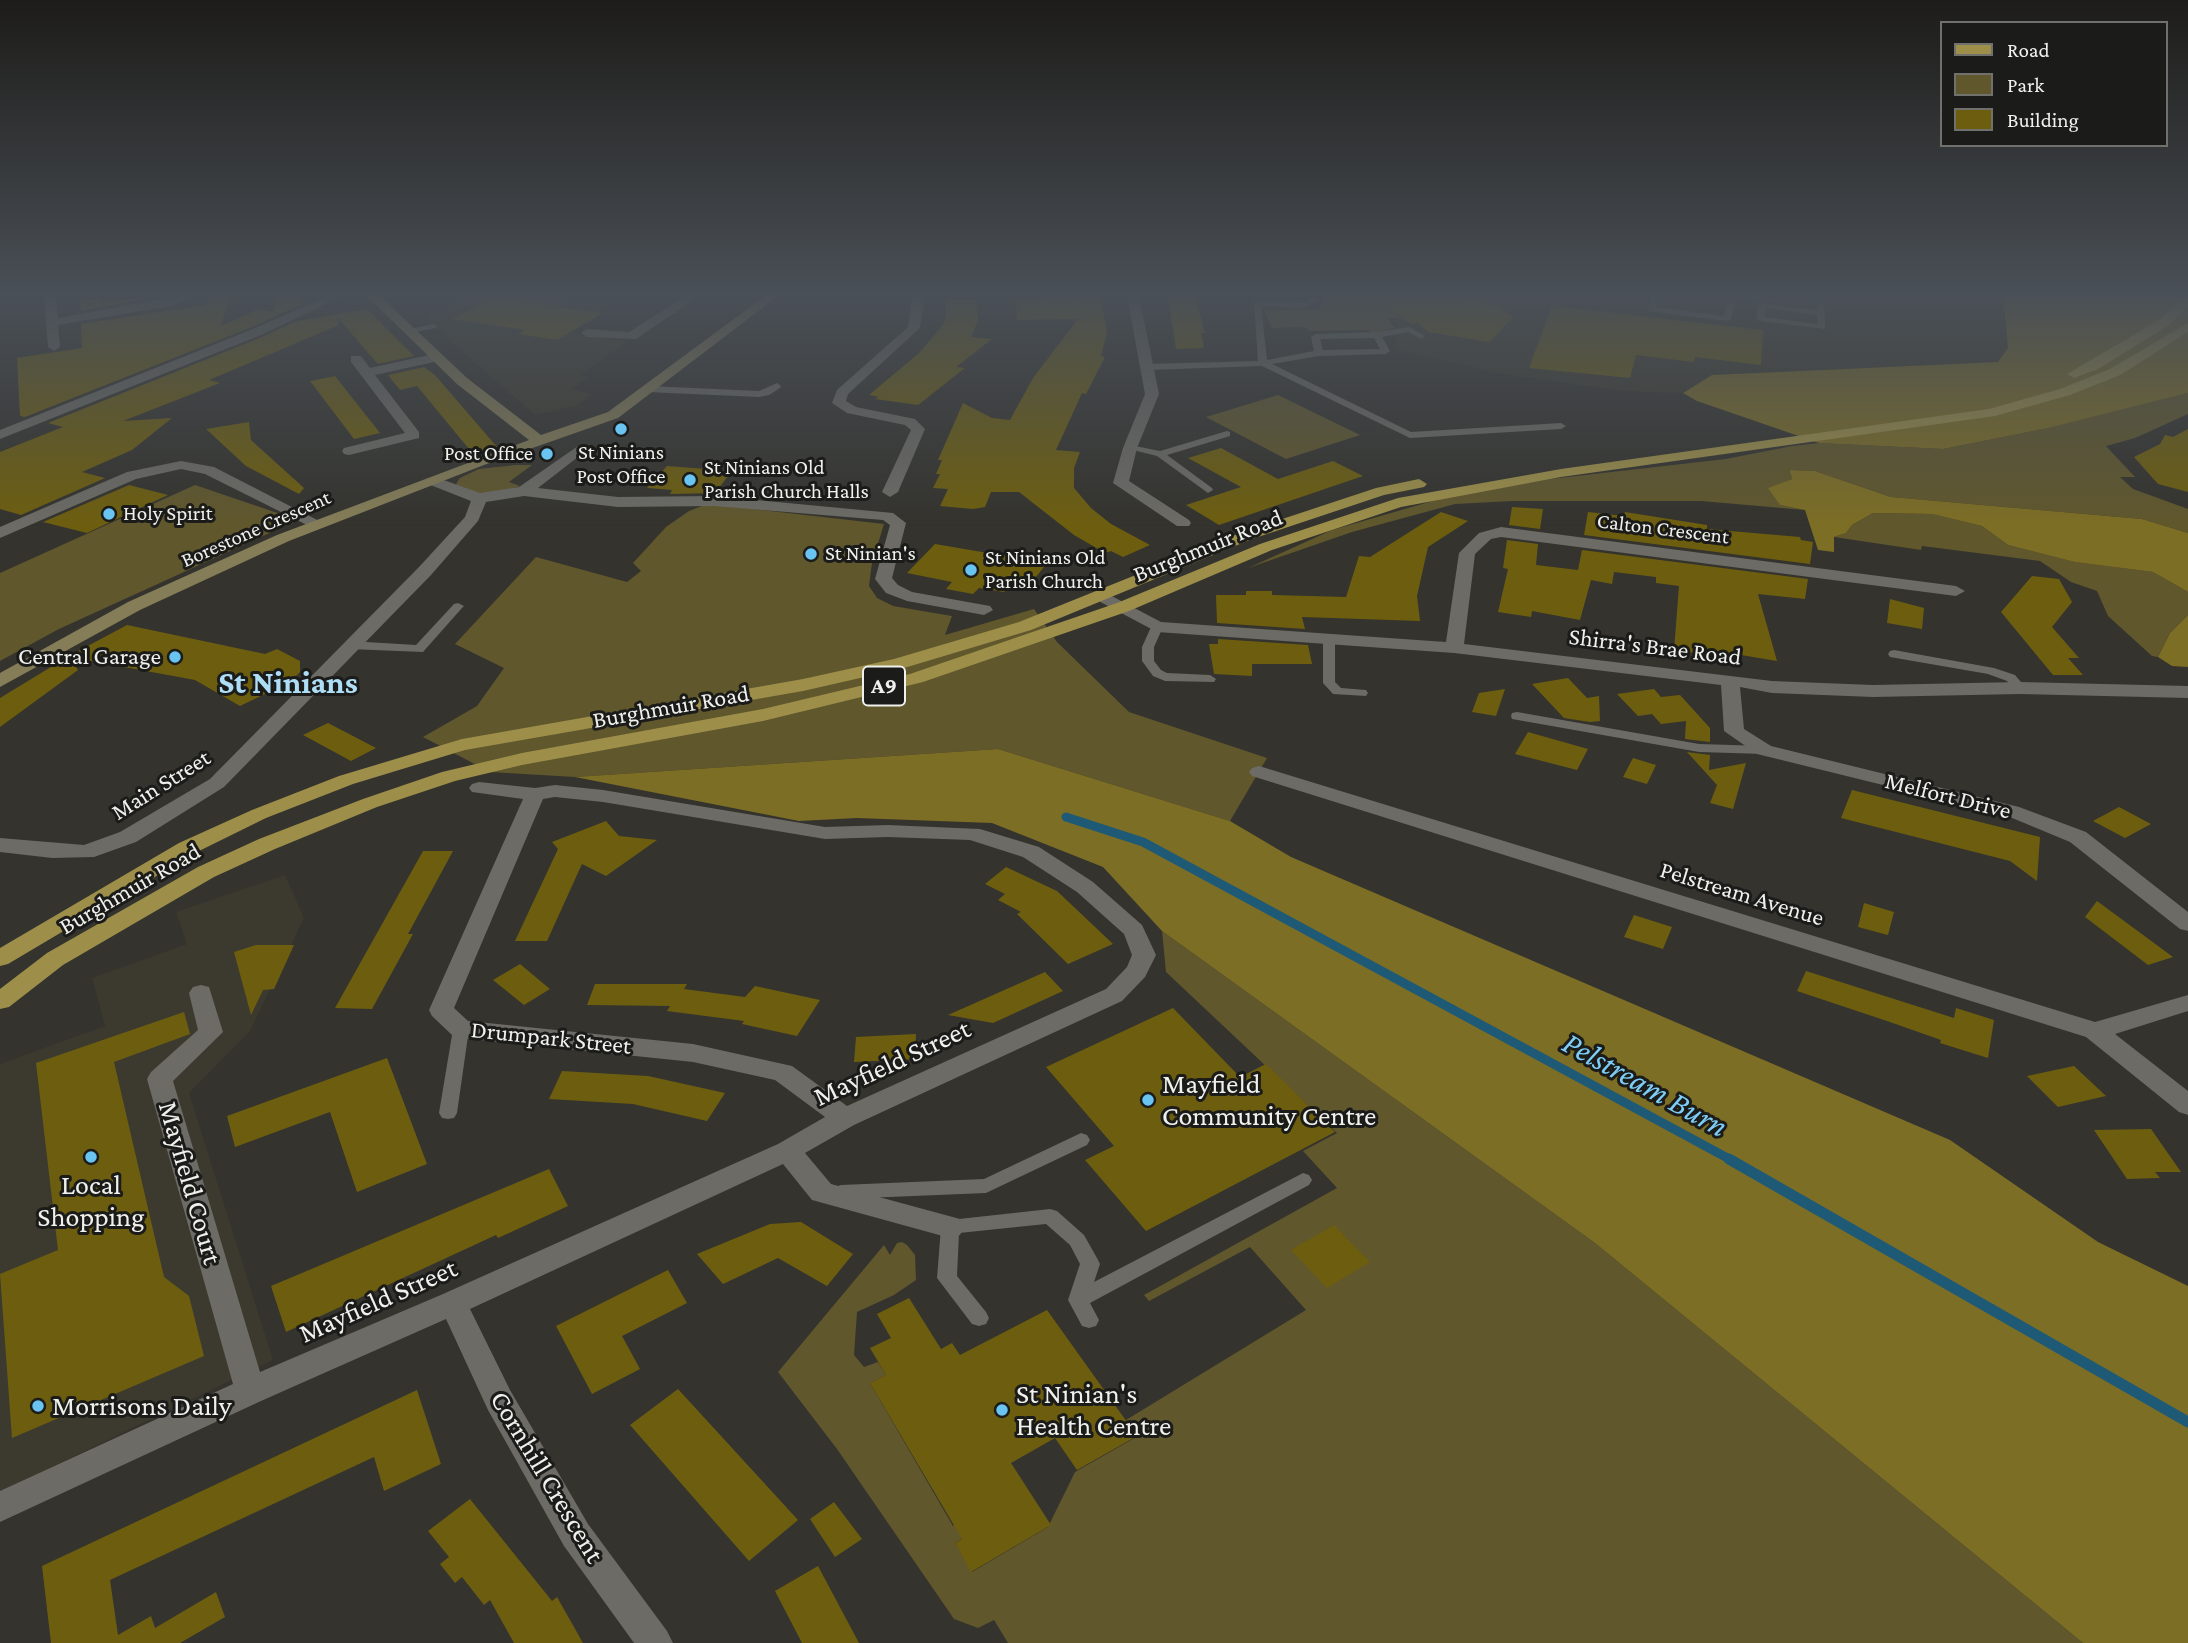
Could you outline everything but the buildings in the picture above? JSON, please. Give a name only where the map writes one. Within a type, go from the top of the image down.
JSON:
[{"type":"main road","points":[[454,373],[479,396],[541,442],[613,415],[670,373]]},
{"type":"main road","name":"Burghmuir Road","points":[[0,958],[187,848],[259,814],[346,780],[462,746],[803,685],[898,664],[1025,626],[1246,536],[1381,492],[1565,459],[1976,404],[2044,386],[2077,373]]},
{"type":"main road","name":"Burghmuir Road","points":[[0,1001],[55,959],[206,872],[370,803],[449,776],[522,759],[762,715],[916,678],[1123,607],[1266,547],[1398,503],[1561,472],[1990,413],[2065,392],[2113,373]]},
{"type":"main road","name":"Borestone Crescent","points":[[0,681],[134,606],[317,524],[479,462],[541,442]]},
{"type":"street","points":[[0,435],[156,373]]},
{"type":"street","points":[[349,451],[414,435],[368,373]]},
{"type":"street","points":[[865,373],[842,393],[839,403],[852,410],[910,422],[918,429],[890,492]]},
{"type":"street","points":[[1148,373],[1152,394],[1130,448],[1121,483],[1183,523]]},
{"type":"street","points":[[524,491],[578,450]]},
{"type":"street","points":[[0,533],[132,475],[181,465],[209,470],[317,524]]},
{"type":"street","points":[[433,481],[464,495],[480,498],[524,491],[618,502],[714,501],[887,516],[898,523],[883,579],[892,589],[908,596],[984,610]]},
{"type":"street","name":"Main Street","points":[[0,845],[86,852],[128,837],[217,783],[349,645],[425,571],[472,518],[480,498]]},
{"type":"street","name":"Calton Crescent","points":[[1454,649],[1467,553],[1485,536],[1500,533],[1956,591]]},
{"type":"street","name":"Shirra's Brae Road","points":[[1101,597],[1157,627],[1454,649],[1772,687],[1873,691],[2020,688],[2188,692]]},
{"type":"street","name":"Melfort Drive","points":[[1730,680],[1734,732],[1764,750],[2011,811],[2078,837],[2188,924]]},
{"type":"street","name":"Pelstream Avenue","points":[[1259,772],[2095,1031],[2188,1105]]},
{"type":"street","name":"Mayfield Street","points":[[0,1507],[250,1391],[453,1303],[787,1151],[845,1118],[1114,995],[1137,971],[1144,955],[1134,930],[1086,887],[1031,852],[972,834],[888,831],[825,833],[603,796],[555,791],[535,794],[479,788]]},
{"type":"street","name":"Drumpark Street","points":[[535,794],[441,1010],[461,1029],[693,1053],[783,1073],[845,1118]]},
{"type":"street","name":"Mayfield Court","points":[[201,993],[211,1032],[160,1079],[250,1391]]},
{"type":"street","points":[[2095,1031],[2188,1003]]},
{"type":"street","points":[[787,1151],[822,1192],[950,1227]]},
{"type":"street","name":"Cornhill Crescent","points":[[453,1303],[499,1399],[576,1535],[654,1643]]},
{"type":"lane","points":[[1283,373],[1410,435],[1561,426]]},
{"type":"lane","points":[[648,389],[766,394],[777,386]]},
{"type":"lane","points":[[1160,454],[1227,434]]},
{"type":"lane","points":[[1130,448],[1160,454],[1208,490]]},
{"type":"lane","points":[[349,645],[419,649],[458,606]]},
{"type":"lane","points":[[1157,627],[1148,647],[1148,661],[1157,673],[1165,677],[1210,680]]},
{"type":"lane","points":[[1329,638],[1329,683],[1337,691],[1362,693]]},
{"type":"lane","points":[[1895,654],[1990,671],[2011,678],[2020,688]]},
{"type":"lane","points":[[1517,716],[1699,748],[1764,750]]},
{"type":"lane","points":[[447,1113],[461,1029]]},
{"type":"lane","points":[[822,1192],[986,1186],[1081,1140]]},
{"type":"lane","points":[[1079,1300],[1303,1180]]},
{"type":"lane","points":[[979,1318],[947,1278],[950,1227],[1050,1216],[1077,1240],[1090,1264],[1079,1300],[1088,1320]]},
{"type":"shaded area","points":[[487,373],[582,373],[579,375],[589,377],[571,389],[593,394],[575,406],[535,415]]},
{"type":"shaded area","points":[[1499,373],[1764,373],[1713,375],[1683,393],[1622,391]]},
{"type":"shaded area","points":[[2188,373],[2188,393],[2053,427],[1943,449],[1819,443],[1697,401],[1683,393],[1712,375]]},
{"type":"shaded area","points":[[1790,470],[1815,471],[1891,497],[2142,519],[2188,533],[2188,592],[2153,572],[2075,562],[2008,545],[1982,526],[1932,514],[1873,513],[1852,525],[1846,533],[1834,537],[1834,552],[1818,550],[1805,510],[1780,505],[1768,488],[1792,479]]},
{"type":"shaded area","points":[[2188,615],[2188,667],[2172,666],[2158,657],[2170,633]]},
{"type":"shaded area","points":[[998,749],[1230,821],[1291,857],[1950,1140],[2098,1242],[2188,1286],[2188,1643],[2083,1643],[1595,1243],[1162,931],[1103,867],[992,823],[857,818],[799,821],[575,777]]},
{"type":"shaded area","points":[[285,875],[304,918],[250,1031],[189,1093],[273,1360],[0,1492],[0,1064],[105,1026],[92,978],[187,944],[176,912]]},
{"type":"green space","points":[[2188,393],[2188,414],[2135,438],[2106,446],[2135,477],[2120,477],[2133,489],[2188,509],[2188,533],[2142,519],[1891,497],[1815,471],[1791,470],[1792,479],[1769,488],[1781,505],[1805,510],[1701,501],[1512,501],[1455,504],[1352,532],[1248,568],[1332,530],[1443,498],[1550,479],[1726,459],[1819,443],[1943,449],[2053,427]]},
{"type":"green space","points":[[1278,395],[1360,435],[1286,459],[1206,417]]},
{"type":"green space","points":[[532,465],[509,482],[520,486],[511,489],[476,494],[456,484],[460,478],[479,469]]},
{"type":"green space","points":[[195,485],[298,520],[59,629],[0,661],[0,573]]},
{"type":"green space","points":[[718,505],[884,524],[872,563],[869,586],[877,598],[893,606],[952,616],[945,635],[1034,609],[1057,642],[1129,712],[1267,758],[1230,821],[998,749],[575,777],[490,772],[423,737],[477,706],[504,668],[455,644],[536,557],[627,582],[641,571],[633,563],[666,527],[689,511],[702,506]]},
{"type":"green space","points":[[1873,513],[1932,514],[1982,526],[2008,545],[2076,562],[2153,572],[2188,592],[2188,615],[2170,633],[2158,657],[2152,656],[2108,616],[2097,591],[2071,582],[2040,561],[1922,546],[1921,550],[1834,537],[1846,533],[1852,525]]},
{"type":"green space","points":[[1162,931],[1595,1243],[2083,1643],[1008,1643],[994,1620],[978,1628],[954,1619],[837,1449],[778,1372],[884,1245],[890,1255],[897,1243],[907,1245],[915,1255],[916,1280],[894,1295],[857,1312],[854,1355],[864,1367],[878,1362],[886,1375],[870,1383],[953,1526],[968,1518],[975,1531],[955,1543],[972,1572],[1048,1527],[1075,1472],[1138,1436],[1126,1420],[1306,1310],[1250,1247],[1149,1301],[1144,1295],[1337,1188],[1303,1151],[1337,1133],[1166,972]]},
{"type":"waterway","name":"Pelstream Burn","points":[[1066,817],[1143,842],[1733,1161]]},
{"type":"waterway","name":"Pelstream Burn","points":[[1729,1159],[2188,1422]]},
{"type":"place","name":"St Ninians Post Office","points":[[621,429]]},
{"type":"place","name":"Post Office","points":[[547,454]]},
{"type":"place","name":"St Ninians Old Parish Church Halls","points":[[690,480]]},
{"type":"place","name":"Holy Spirit","points":[[109,514]]},
{"type":"place","name":"St Ninian's","points":[[811,554]]},
{"type":"place","name":"St Ninians Old Parish Church","points":[[971,570]]},
{"type":"place","name":"Central Garage","points":[[175,657]]},
{"type":"place","name":"Mayfield Community Centre","points":[[1148,1100]]},
{"type":"place","name":"Local Shopping","points":[[91,1157]]},
{"type":"place","name":"Morrisons Daily","points":[[38,1406]]},
{"type":"place","name":"St Ninian's Health Centre","points":[[1002,1410]]},
{"type":"district","name":"St Ninians","points":[[288,683]]}]
